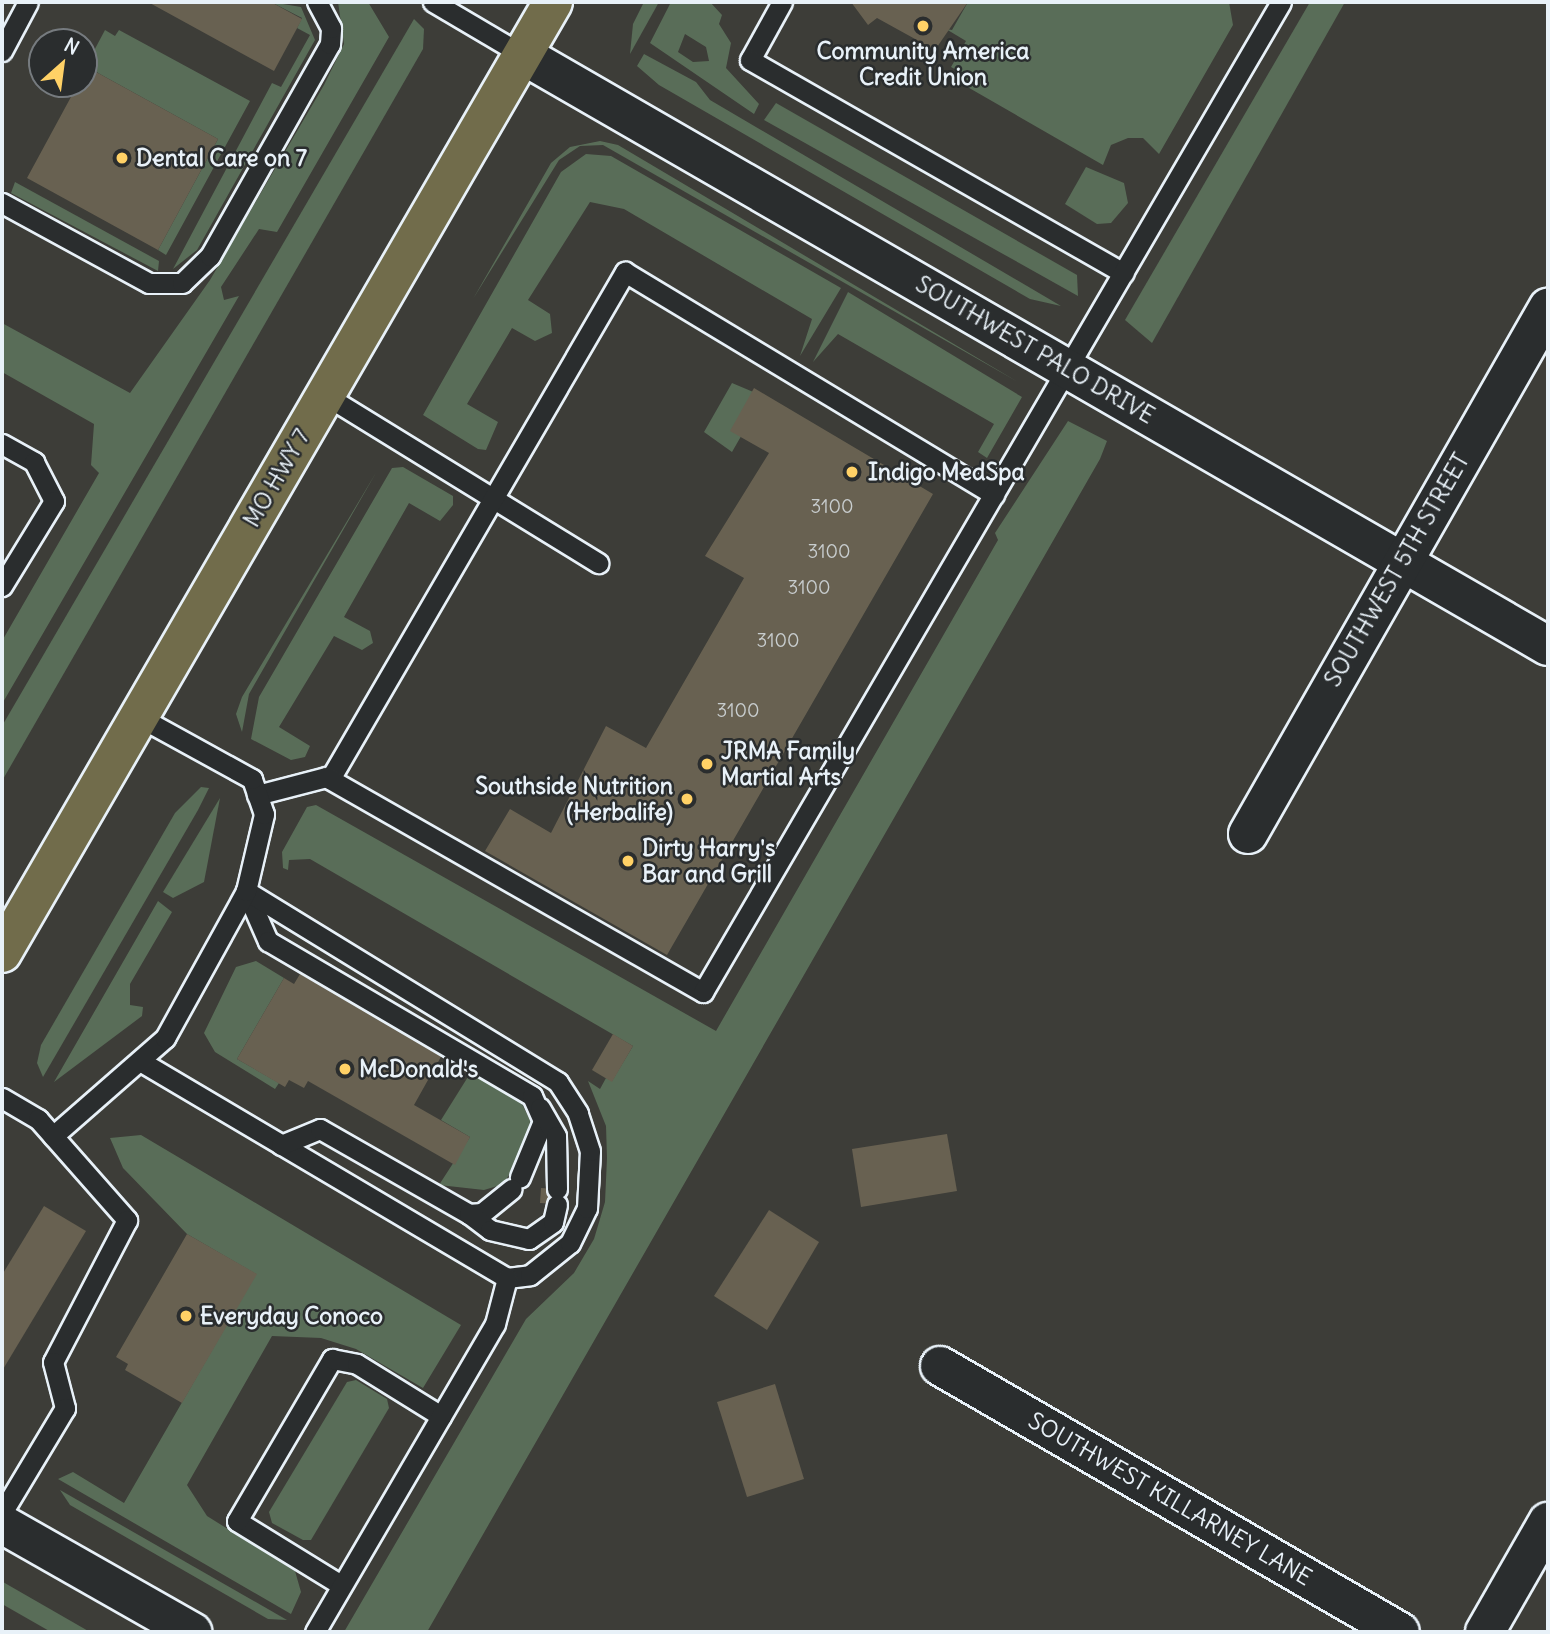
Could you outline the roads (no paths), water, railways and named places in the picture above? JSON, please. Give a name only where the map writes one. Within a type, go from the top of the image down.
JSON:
[{"type":"main road","name":"MO HWY 7","points":[[2,953],[553,2]]},
{"type":"street","name":"SOUTHWEST PALO DRIVE","points":[[523,55],[1548,646]]},
{"type":"street","name":"SOUTHWEST 5TH STREET","points":[[1248,834],[1401,560],[1548,308]]},
{"type":"street","name":"SOUTHWEST KILLARNEY LANE","points":[[940,1366],[1400,1632]]},
{"type":"street","points":[[1485,1632],[1548,1522]]},
{"type":"street","points":[[2,1524],[192,1632]]},
{"type":"lane","points":[[2,51],[28,2]]},
{"type":"lane","points":[[2,203],[149,283],[182,283],[210,256],[330,44],[331,27],[317,2]]},
{"type":"lane","points":[[433,2],[523,55]]},
{"type":"lane","points":[[782,2],[750,60],[1124,274]]},
{"type":"lane","points":[[257,795],[330,779],[703,992],[1069,369],[1280,2]]},
{"type":"lane","points":[[330,779],[625,272],[994,495]]},
{"type":"lane","points":[[325,395],[494,494],[598,563]]},
{"type":"lane","points":[[2,444],[34,462],[54,501],[2,586]]},
{"type":"lane","points":[[53,1136],[165,1038],[246,891],[264,814],[251,779],[139,717]]},
{"type":"lane","points":[[246,891],[268,941],[532,1096],[556,1136],[557,1196],[553,1222],[529,1239],[491,1230],[469,1214],[320,1129],[281,1144]]},
{"type":"lane","points":[[140,1061],[507,1278],[553,1262],[587,1208],[590,1151],[578,1113],[558,1082],[246,891]]},
{"type":"lane","points":[[2,1098],[38,1119],[127,1220],[53,1362],[65,1408],[2,1513]]},
{"type":"lane","points":[[469,1214],[482,1213],[516,1183],[537,1141],[540,1107]]},
{"type":"lane","points":[[315,1632],[495,1324],[507,1278]]},
{"type":"lane","points":[[341,1585],[237,1521],[332,1359],[357,1364],[441,1416]]},
{"type":"place","name":"Community America Credit Union","points":[[923,26]]},
{"type":"place","name":"Dental Care on 7","points":[[122,158]]},
{"type":"place","name":"Indigo MedSpa","points":[[852,472]]},
{"type":"place","name":"JRMA Family Martial Arts","points":[[707,764]]},
{"type":"place","name":"Southside Nutrition (Herbalife)","points":[[687,799]]},
{"type":"place","name":"Dirty Harry's Bar and Grill","points":[[628,861]]},
{"type":"place","name":"McDonald's","points":[[345,1069]]},
{"type":"place","name":"Everyday Conoco","points":[[186,1316]]}]
